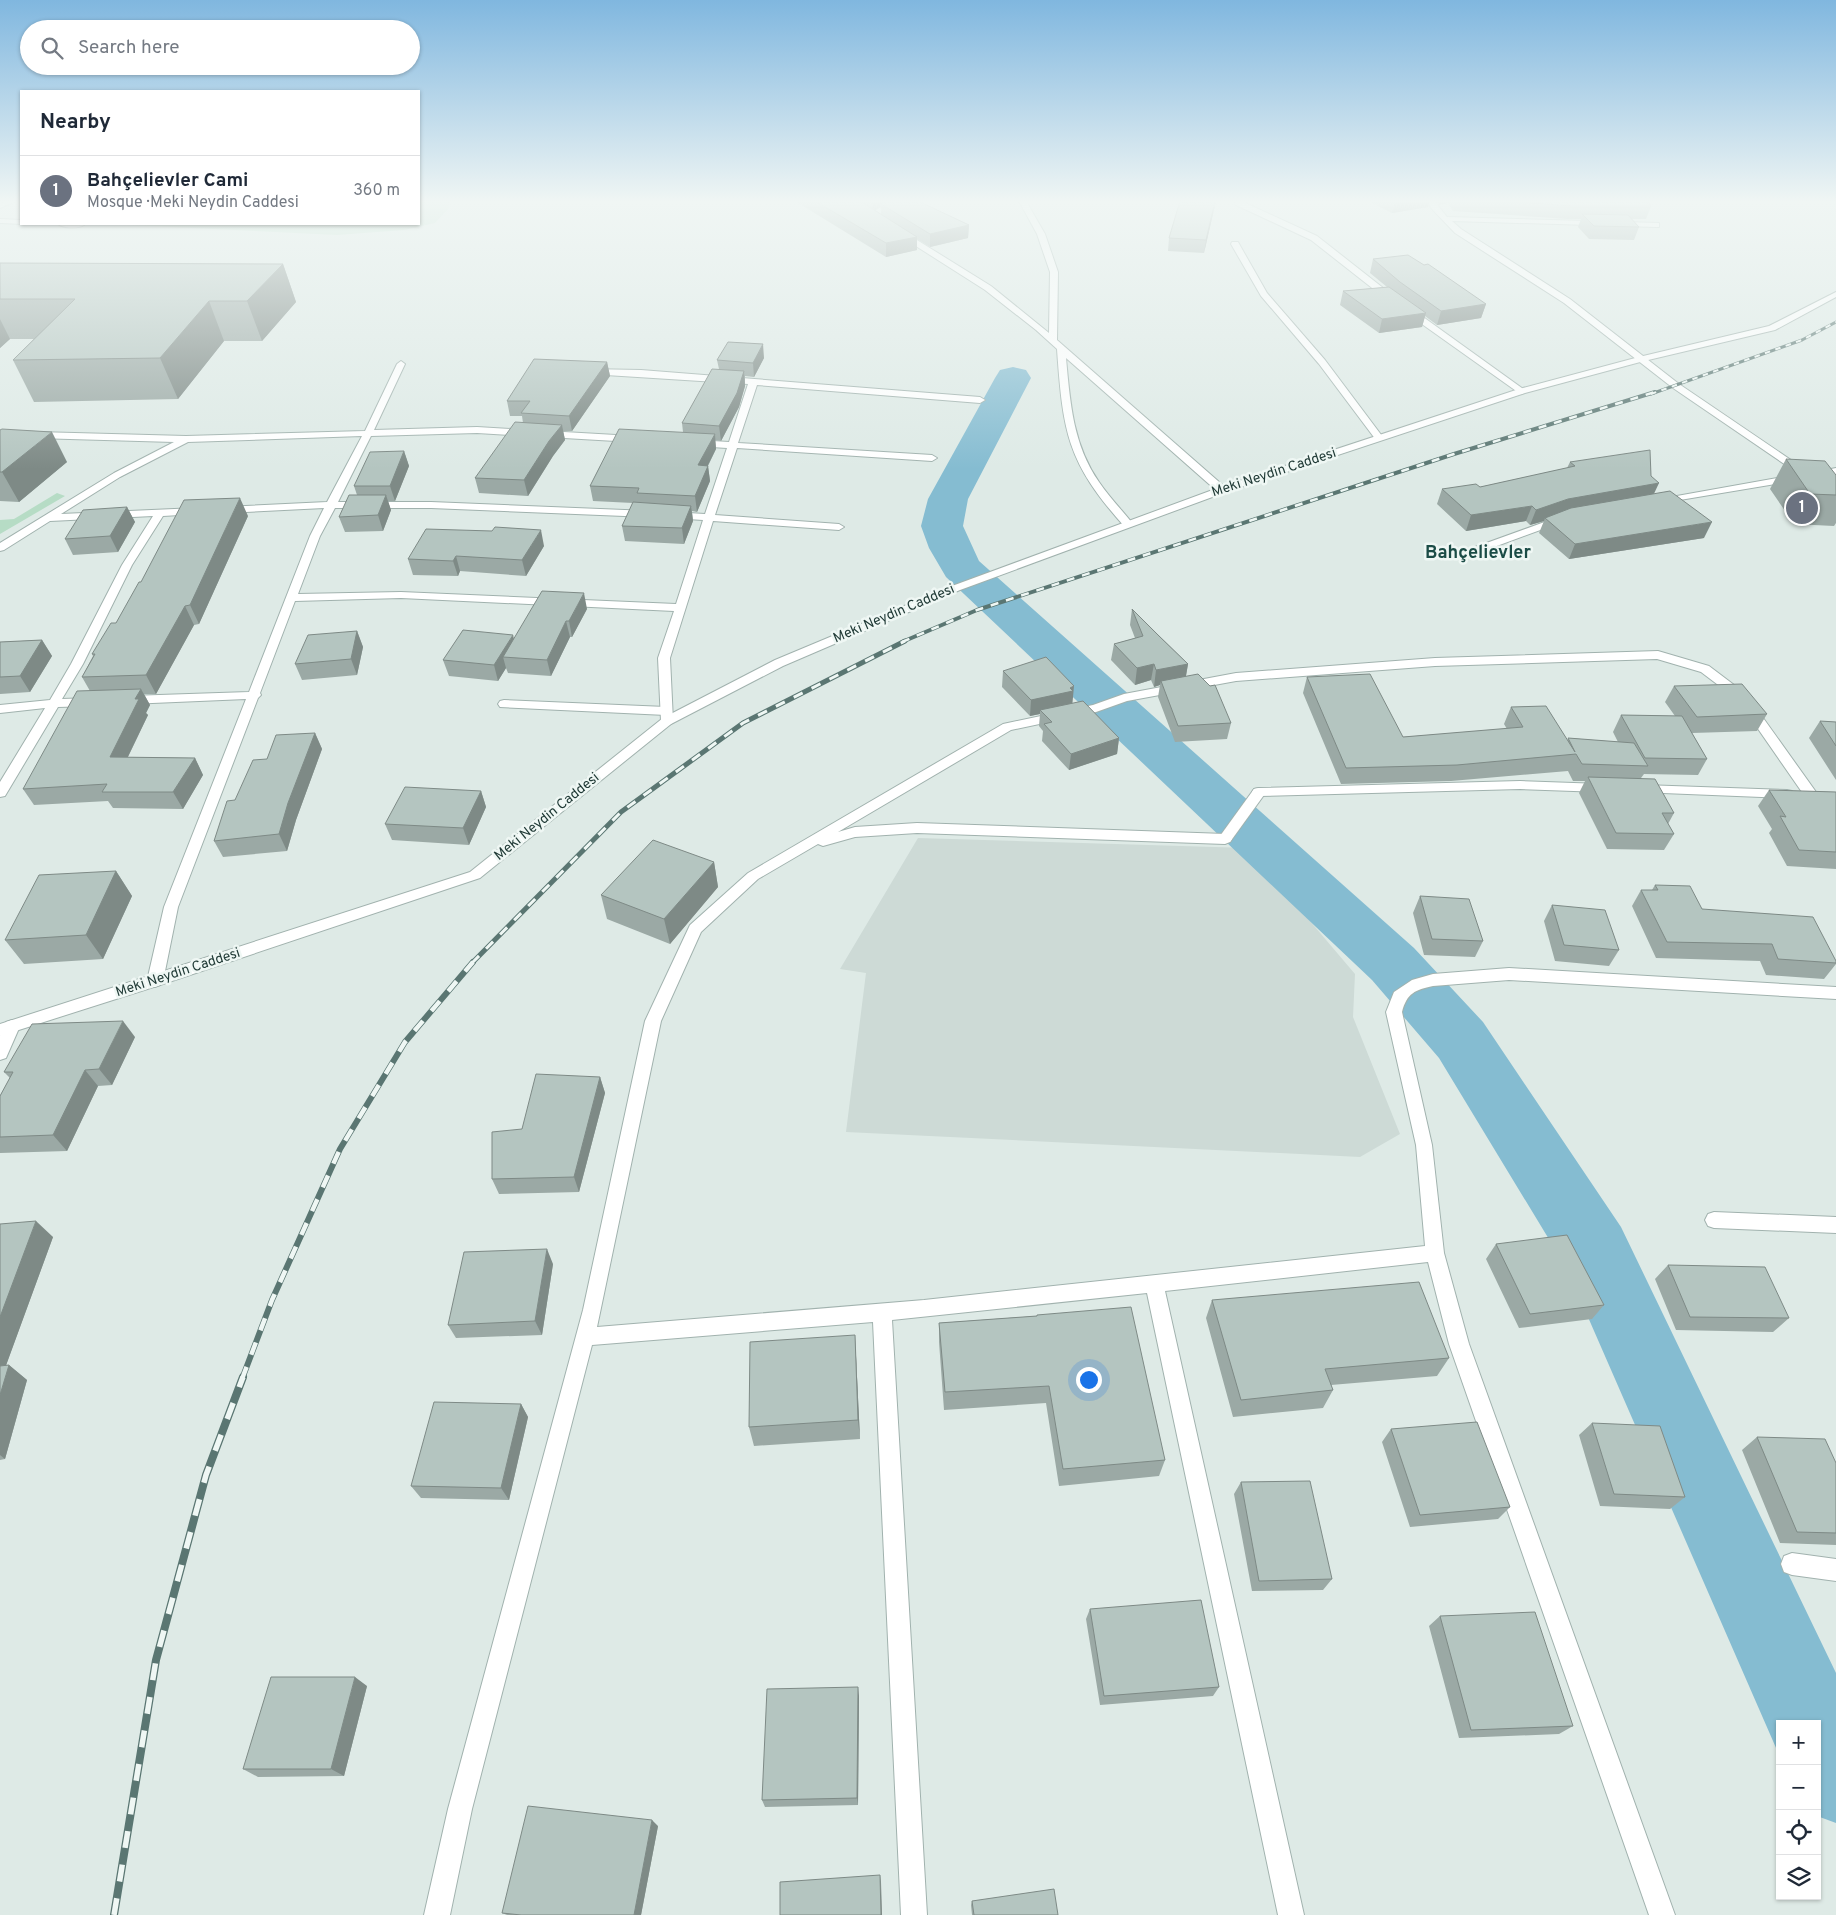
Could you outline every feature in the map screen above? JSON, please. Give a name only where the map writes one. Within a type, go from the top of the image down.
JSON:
[{"type":"street","points":[[991,290],[1053,341],[1222,490]]},
{"type":"street","points":[[1053,341],[1054,290]]},
{"type":"street","points":[[1262,290],[1322,362],[1379,438]]},
{"type":"street","points":[[1381,290],[1522,391]]},
{"type":"street","points":[[1550,290],[1567,301],[1676,386],[1836,495]]},
{"type":"street","name":"Meki Neydin Caddesi","points":[[6,1028],[155,981],[475,875],[667,716],[779,663],[956,588],[1222,490],[1522,391],[1642,359],[1772,328],[1836,294]]},
{"type":"street","points":[[1061,348],[1065,403],[1080,458],[1106,499],[1128,524]]},
{"type":"street","points":[[155,981],[172,907],[315,536],[401,364]]},
{"type":"street","points":[[576,370],[641,373],[980,400]]},
{"type":"street","points":[[504,704],[667,716],[664,658],[753,382]]},
{"type":"street","points":[[0,434],[186,439],[477,430],[645,440]]},
{"type":"street","points":[[0,548],[117,475],[186,439]]},
{"type":"street","points":[[685,442],[932,458]]},
{"type":"street","points":[[1647,504],[1836,472]]},
{"type":"street","points":[[48,518],[331,505],[521,507],[711,517],[839,527]]},
{"type":"street","points":[[0,793],[76,664],[126,565],[160,513]]},
{"type":"street","points":[[1471,552],[1562,518],[1571,517]]},
{"type":"street","points":[[292,598],[401,595],[680,608]]},
{"type":"street","points":[[437,1915],[460,1809],[592,1310],[653,1021],[695,929],[753,876],[1007,726],[1096,708],[1124,698],[1236,677],[1435,662],[1658,655],[1705,670],[1742,697],[1812,795]]},
{"type":"street","points":[[121,700],[255,695]]},
{"type":"street","points":[[0,710],[54,703],[101,701]]},
{"type":"street","points":[[803,846],[855,832],[917,828],[1225,839],[1259,792],[1520,785],[1828,796]]},
{"type":"street","points":[[1662,1915],[1459,1344],[1435,1253],[1424,1145],[1394,1012],[1398,996],[1406,990],[1433,980],[1509,974],[1836,993]]},
{"type":"street","points":[[0,1054],[6,1028]]},
{"type":"street","points":[[1714,1220],[1836,1225]]},
{"type":"street","points":[[585,1337],[882,1313],[1435,1253]]},
{"type":"street","points":[[1154,1284],[1291,1915]]},
{"type":"street","points":[[882,1313],[914,1915]]},
{"type":"street","points":[[1792,1564],[1836,1570]]},
{"type":"shaded area","points":[[918,838],[1248,848],[1355,974],[1353,1017],[1400,1134],[1360,1157],[846,1132],[866,973],[840,969]]},
{"type":"green space","points":[[57,493],[65,496],[0,534],[0,520],[14,519]]},
{"type":"building","points":[[0,290],[257,290],[247,301],[209,301],[160,358],[13,360],[75,299],[0,299]]},
{"type":"building","points":[[1394,290],[1426,313],[1382,319],[1343,291]]},
{"type":"building","points":[[1412,290],[1466,290],[1486,304],[1441,311]]},
{"type":"building","points":[[728,342],[763,344],[753,363],[717,360]]},
{"type":"building","points":[[534,359],[607,362],[569,416],[521,413],[530,401],[507,401]]},
{"type":"building","points":[[712,369],[744,371],[737,393],[719,426],[682,423]]},
{"type":"building","points":[[515,422],[562,425],[549,441],[524,480],[475,478]]},
{"type":"building","points":[[619,429],[715,434],[698,465],[708,466],[695,496],[637,493],[639,488],[590,486]]},
{"type":"building","points":[[0,430],[52,432],[0,472]]},
{"type":"building","points":[[1650,450],[1651,476],[1659,483],[1568,499],[1536,510],[1532,506],[1471,515],[1442,489],[1476,484],[1480,487],[1575,466],[1570,462]]},
{"type":"building","points":[[404,451],[390,486],[354,486],[370,452]]},
{"type":"building","points":[[1786,459],[1825,461],[1836,475],[1836,495],[1810,494]]},
{"type":"building","points":[[1670,491],[1712,522],[1575,544],[1545,518],[1571,508]]},
{"type":"building","points":[[349,495],[386,495],[378,515],[339,517]]},
{"type":"building","points":[[240,498],[190,605],[185,606],[146,675],[82,677],[95,654],[92,654],[111,623],[116,623],[139,582],[141,582],[184,500]]},
{"type":"building","points":[[633,502],[691,506],[682,528],[622,526]]},
{"type":"building","points":[[127,507],[110,536],[65,539],[83,510]]},
{"type":"building","points":[[495,527],[541,530],[522,560],[456,556],[453,561],[408,559],[426,529],[492,531]]},
{"type":"building","points":[[542,591],[584,593],[569,621],[566,621],[547,660],[503,657]]},
{"type":"building","points":[[1132,609],[1188,664],[1156,670],[1154,664],[1137,668],[1114,644],[1143,636]]},
{"type":"building","points":[[463,630],[513,635],[494,665],[443,660]]},
{"type":"building","points":[[357,631],[351,659],[295,664],[308,635]]},
{"type":"building","points":[[42,640],[20,676],[0,677],[0,642]]},
{"type":"building","points":[[1046,657],[1074,686],[1070,688],[1073,691],[1031,700],[1003,671]]},
{"type":"building","points":[[1198,674],[1210,686],[1215,685],[1231,723],[1178,726],[1161,681]]},
{"type":"building","points":[[1370,674],[1403,737],[1523,727],[1511,707],[1546,706],[1575,752],[1568,738],[1634,743],[1648,766],[1582,764],[1576,754],[1457,765],[1346,768],[1307,677]]},
{"type":"building","points":[[1742,684],[1767,714],[1697,717],[1674,686]]},
{"type":"building","points":[[141,689],[135,699],[139,699],[110,757],[195,758],[173,792],[102,792],[107,784],[23,789],[77,691]]},
{"type":"building","points":[[1083,701],[1119,738],[1071,754],[1044,724],[1052,722],[1040,710]]},
{"type":"building","points":[[1621,715],[1682,716],[1707,759],[1645,758]]},
{"type":"building","points":[[1820,721],[1836,722],[1836,746]]},
{"type":"building","points":[[315,733],[288,803],[279,834],[214,841],[227,801],[235,800],[253,760],[267,759],[276,735]]},
{"type":"building","points":[[1588,777],[1655,779],[1674,813],[1662,813],[1674,834],[1616,833]]},
{"type":"building","points":[[405,787],[481,791],[463,828],[385,824]]},
{"type":"building","points":[[1769,790],[1836,792],[1836,852],[1799,850],[1780,816],[1786,817]]},
{"type":"building","points":[[653,840],[714,862],[664,919],[601,895]]},
{"type":"building","points":[[116,871],[86,935],[5,940],[39,875]]},
{"type":"building","points":[[1655,885],[1690,886],[1702,909],[1813,917],[1836,963],[1778,959],[1772,944],[1667,942],[1641,890],[1658,890]]},
{"type":"building","points":[[1420,896],[1469,899],[1483,941],[1432,939]]},
{"type":"building","points":[[1552,905],[1605,910],[1619,950],[1564,945]]},
{"type":"building","points":[[123,1021],[99,1069],[85,1070],[53,1135],[0,1137],[0,1096],[13,1072],[4,1072],[32,1024]]},
{"type":"building","points":[[536,1074],[600,1077],[574,1177],[492,1179],[492,1132],[522,1129]]},
{"type":"building","points":[[36,1221],[0,1317],[0,1224]]},
{"type":"building","points":[[1567,1235],[1604,1305],[1530,1314],[1496,1244]]},
{"type":"building","points":[[547,1249],[535,1321],[448,1325],[464,1252]]},
{"type":"building","points":[[1668,1265],[1765,1267],[1789,1318],[1690,1317]]},
{"type":"building","points":[[1419,1282],[1449,1358],[1325,1369],[1333,1390],[1241,1400],[1212,1300]]},
{"type":"building","points":[[1131,1307],[1165,1460],[1063,1469],[1049,1386],[945,1392],[939,1323]]},
{"type":"building","points":[[855,1335],[858,1420],[749,1427],[750,1342]]},
{"type":"building","points":[[9,1365],[0,1395],[0,1366]]},
{"type":"building","points":[[434,1402],[521,1404],[501,1488],[411,1486]]},
{"type":"building","points":[[1477,1422],[1510,1507],[1420,1515],[1391,1429]]},
{"type":"building","points":[[1592,1423],[1660,1426],[1685,1497],[1614,1494]]},
{"type":"building","points":[[1757,1437],[1825,1439],[1836,1463],[1836,1533],[1797,1532]]},
{"type":"building","points":[[1310,1481],[1332,1579],[1259,1581],[1241,1482]]},
{"type":"building","points":[[1201,1600],[1219,1687],[1104,1696],[1090,1609]]},
{"type":"building","points":[[1535,1612],[1573,1726],[1471,1730],[1440,1616]]},
{"type":"building","points":[[271,1677],[355,1677],[331,1769],[243,1769]]},
{"type":"building","points":[[858,1687],[857,1798],[762,1800],[767,1689]]},
{"type":"building","points":[[528,1806],[652,1820],[634,1915],[521,1915],[502,1913]]},
{"type":"building","points":[[880,1875],[881,1915],[780,1915],[780,1882]]},
{"type":"building","points":[[1054,1889],[1058,1915],[974,1915],[972,1901]]},
{"type":"waterway","points":[[1013,378],[948,499],[942,526],[950,548],[961,568],[1393,964],[1461,1040],[1595,1250],[1810,1720]]},
{"type":"waterway","points":[[1821,1744],[1836,1776]]},
{"type":"railway","points":[[1651,394],[1802,340],[1836,322]]},
{"type":"railway","points":[[902,642],[977,610],[1454,454],[1655,392]]},
{"type":"railway","points":[[472,963],[621,812],[743,723],[905,641]]},
{"type":"railway","points":[[242,1379],[272,1300],[340,1149],[405,1042],[473,962]]},
{"type":"railway","points":[[114,1915],[156,1660],[206,1475],[243,1377]]},
{"type":"place","name":"Bahçelievler Cami","points":[[1802,508]]},
{"type":"district","name":"Bahçelievler","points":[[1478,553]]}]
